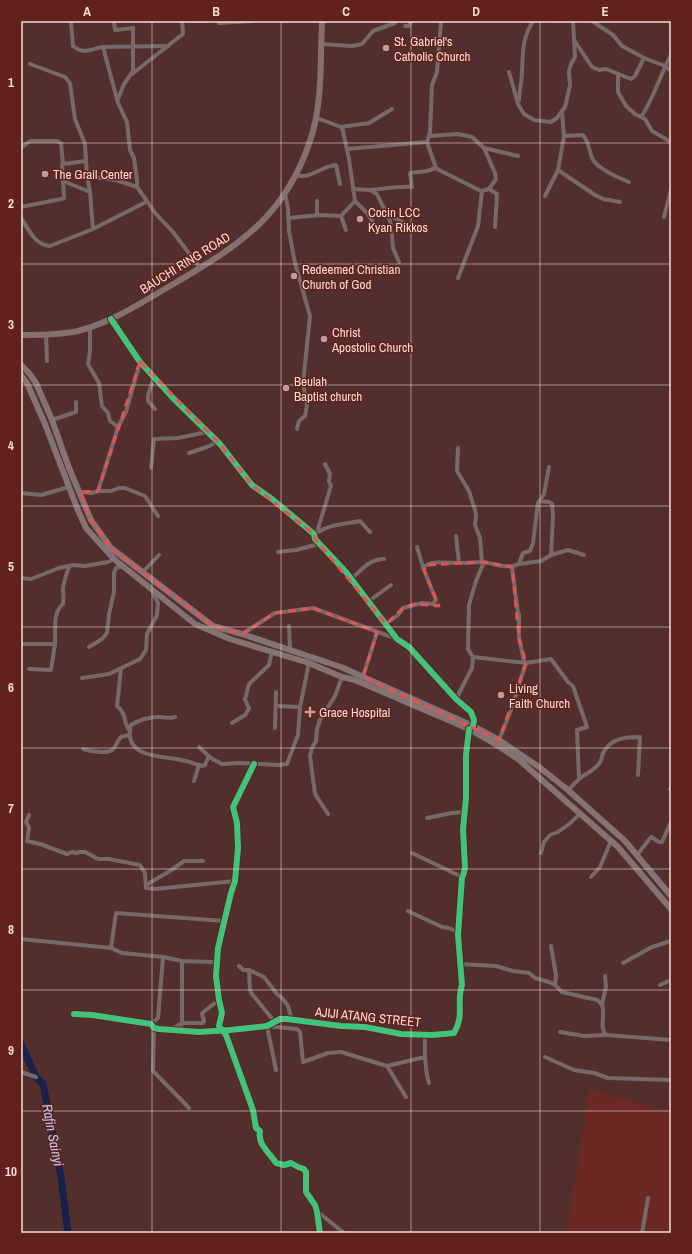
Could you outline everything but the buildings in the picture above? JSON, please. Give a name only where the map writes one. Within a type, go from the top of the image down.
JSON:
[{"type":"main road","name":"BAUCHI RING ROAD","points":[[21,335],[46,335],[78,331],[127,312],[220,257],[254,230],[285,194],[311,140],[317,118],[322,21]]},
{"type":"main road","points":[[21,365],[36,383],[91,520],[111,548],[177,600],[213,626],[242,634],[341,667],[499,740],[539,767],[568,790],[625,841],[671,895]]},
{"type":"main road","points":[[21,375],[27,383],[45,424],[86,528],[114,559],[149,588],[195,624],[230,639],[309,663],[342,677],[355,680],[471,727],[518,760],[611,841],[624,853],[671,910]]},
{"type":"street","points":[[71,21],[73,46],[79,50],[84,51],[103,47],[168,46]]},
{"type":"street","points":[[114,21],[115,30],[133,28],[134,71],[124,84],[118,100]]},
{"type":"street","points":[[130,77],[183,34],[182,21]]},
{"type":"street","points":[[191,21],[207,21]]},
{"type":"street","points":[[219,21],[219,23],[252,21]]},
{"type":"street","points":[[405,26],[409,26],[411,21]]},
{"type":"street","points":[[429,136],[458,134],[472,137],[484,148],[495,172],[496,179],[489,189],[482,191],[436,168],[427,142],[429,136],[432,85],[437,72],[441,21]]},
{"type":"street","points":[[518,104],[524,42],[526,34],[533,21]]},
{"type":"street","points":[[509,72],[518,104],[524,114],[534,120],[551,122],[562,112],[565,107],[570,90],[569,71],[575,57],[573,21]]},
{"type":"street","points":[[592,21],[613,35],[622,46],[644,58],[665,66],[671,71]]},
{"type":"street","points":[[321,44],[352,46],[362,44],[373,31],[395,23]]},
{"type":"street","points":[[574,39],[592,67],[599,70],[606,69],[631,79],[635,76],[644,58]]},
{"type":"street","points":[[103,47],[118,100],[127,122],[130,150],[135,166],[137,187],[146,202],[173,232],[200,268]]},
{"type":"street","points":[[641,117],[648,106],[671,55]]},
{"type":"street","points":[[30,64],[65,77],[69,80],[75,118],[84,144],[93,229]]},
{"type":"street","points":[[618,74],[618,92],[626,106],[635,114],[645,118],[652,131],[671,142]]},
{"type":"street","points":[[317,118],[341,127],[369,123],[392,109]]},
{"type":"street","points":[[545,196],[558,170],[564,136],[562,112]]},
{"type":"street","points":[[341,127],[347,149],[355,201],[367,213],[379,231]]},
{"type":"street","points":[[564,136],[583,135],[587,139],[593,159],[597,165],[629,182]]},
{"type":"street","points":[[21,148],[30,141],[57,141],[60,143],[63,164],[64,196],[61,200],[21,207]]},
{"type":"street","points":[[347,149],[427,142]]},
{"type":"street","points":[[484,148],[518,156]]},
{"type":"street","points":[[63,164],[86,161]]},
{"type":"street","points":[[295,175],[300,177],[306,176],[336,165],[340,184]]},
{"type":"street","points":[[353,188],[370,190],[387,189],[400,186],[412,187],[410,173],[427,171],[436,168]]},
{"type":"street","points":[[558,170],[595,195],[603,199],[620,202]]},
{"type":"street","points":[[87,176],[116,180],[137,187]]},
{"type":"street","points":[[63,181],[90,192]]},
{"type":"street","points":[[489,189],[497,194],[495,227]]},
{"type":"street","points":[[370,190],[377,194],[390,221],[393,248],[399,262]]},
{"type":"street","points":[[664,218],[671,190]]},
{"type":"street","points":[[458,278],[478,226],[482,191]]},
{"type":"street","points":[[285,194],[289,231],[295,263],[310,316],[303,384],[307,405],[305,416],[299,421],[297,429]]},
{"type":"street","points":[[317,215],[318,201]]},
{"type":"street","points":[[288,218],[317,215],[341,216],[355,201]]},
{"type":"street","points":[[21,218],[36,241],[46,246],[54,245],[93,229],[146,202]]},
{"type":"street","points":[[387,215],[409,226]]},
{"type":"street","points":[[341,216],[346,230]]},
{"type":"street","points":[[111,319],[140,362],[217,442],[252,485],[316,533]]},
{"type":"street","points":[[90,327],[90,352],[88,364],[99,383],[102,406],[108,413],[110,421],[118,427]]},
{"type":"street","points":[[46,335],[47,361]]},
{"type":"street","points":[[98,491],[118,427],[126,412],[140,362]]},
{"type":"street","points":[[154,377],[148,395],[148,401],[155,408]]},
{"type":"street","points":[[52,420],[76,412],[76,402]]},
{"type":"street","points":[[151,468],[154,439],[178,438],[207,432]]},
{"type":"street","points":[[189,453],[217,442]]},
{"type":"street","points":[[456,698],[472,668],[473,657],[468,649],[469,605],[483,562],[480,538],[475,525],[475,510],[469,491],[457,471],[458,448]]},
{"type":"street","points":[[325,464],[330,474],[329,481],[331,486],[315,539],[369,601],[397,638],[409,647],[471,712],[474,720],[471,727]]},
{"type":"street","points":[[519,564],[523,553],[530,551],[533,543],[539,501],[544,494],[550,467]]},
{"type":"street","points":[[21,493],[41,495],[69,487]]},
{"type":"street","points":[[80,492],[92,493],[125,488],[145,496],[158,516]]},
{"type":"street","points":[[539,501],[549,502],[552,504],[553,517],[551,555]]},
{"type":"street","points":[[316,533],[337,524],[360,521],[370,532]]},
{"type":"street","points":[[456,536],[459,563]]},
{"type":"street","points":[[278,552],[296,550],[319,544]]},
{"type":"street","points":[[386,624],[398,615],[403,608],[422,603],[433,604],[436,600],[417,547]]},
{"type":"street","points":[[423,567],[441,562],[483,562],[512,567],[519,564],[541,561],[551,555],[568,550],[584,555]]},
{"type":"street","points":[[143,572],[159,555]]},
{"type":"street","points":[[21,578],[31,579],[69,566],[78,564],[85,566],[108,562],[114,559]]},
{"type":"street","points":[[351,580],[376,559],[384,560]]},
{"type":"street","points":[[29,668],[51,670],[57,615],[63,604],[64,586],[69,566]]},
{"type":"street","points":[[89,647],[102,639],[107,633],[109,614],[114,592],[114,573],[116,568],[123,566]]},
{"type":"street","points":[[499,740],[510,713],[526,663],[524,661],[519,638],[519,614],[512,567]]},
{"type":"street","points":[[369,601],[391,585]]},
{"type":"street","points":[[82,678],[109,674],[140,659],[146,650],[147,634],[157,615],[158,603],[149,588]]},
{"type":"street","points":[[242,634],[275,613],[313,608],[397,638]]},
{"type":"street","points":[[289,626],[290,650]]},
{"type":"street","points":[[363,677],[377,632]]},
{"type":"street","points":[[21,644],[55,644]]},
{"type":"street","points":[[232,722],[247,713],[249,709],[245,699],[249,684],[269,665],[272,651]]},
{"type":"street","points":[[473,657],[526,663],[551,659],[568,682],[573,686],[587,727],[577,730],[579,780]]},
{"type":"street","points":[[198,747],[211,758],[222,764],[287,764],[298,735],[300,707],[309,663]]},
{"type":"street","points":[[121,668],[117,706],[122,711],[125,726],[132,744],[145,753],[199,765],[205,765],[208,758],[211,758]]},
{"type":"street","points":[[328,814],[315,794],[310,756],[316,741],[316,729],[335,696],[342,677]]},
{"type":"street","points":[[275,728],[276,692]]},
{"type":"street","points":[[276,706],[300,707]]},
{"type":"street","points":[[83,749],[99,752],[113,750],[121,737],[129,733],[131,725],[137,721],[160,717],[168,719],[175,717]]},
{"type":"street","name":"AJIJI ATANG STREET","points":[[74,1014],[92,1015],[152,1026],[199,1032],[267,1026],[280,1019],[287,1019],[341,1026],[365,1027],[401,1034],[424,1035],[454,1033],[461,1015],[460,991],[462,985],[458,932],[462,877],[465,868],[463,829],[466,798],[466,755],[471,727]]},
{"type":"street","points":[[568,790],[600,762],[609,743],[625,737],[640,737],[638,775]]},
{"type":"street","points":[[254,764],[234,807],[237,823],[238,848],[235,881],[225,921],[218,956],[216,976],[222,1013],[220,1026],[226,1035],[253,1110],[256,1128],[260,1131],[259,1136],[265,1151],[272,1156],[276,1164],[284,1165],[291,1163],[304,1169],[306,1172],[306,1192],[315,1205],[320,1233]]},
{"type":"street","points":[[194,781],[199,765]]},
{"type":"street","points":[[427,818],[464,812]]},
{"type":"street","points":[[541,853],[544,842],[550,835],[558,832],[580,814]]},
{"type":"street","points":[[29,815],[26,822],[29,828],[27,841],[68,854],[72,852],[85,852],[98,859],[109,859],[140,865],[145,874],[146,888],[235,881]]},
{"type":"street","points":[[637,855],[651,837],[659,842],[662,842],[671,822]]},
{"type":"street","points":[[590,877],[600,867],[611,841]]},
{"type":"street","points":[[412,853],[462,877]]},
{"type":"street","points":[[146,885],[184,861],[204,861]]},
{"type":"street","points":[[408,911],[442,928],[449,928],[458,932]]},
{"type":"street","points":[[111,948],[116,913],[225,921]]},
{"type":"street","points":[[21,939],[111,948],[122,953],[163,956],[182,961],[213,962]]},
{"type":"street","points":[[623,964],[652,946],[671,941]]},
{"type":"street","points":[[551,946],[556,974],[555,985]]},
{"type":"street","points":[[163,956],[158,1018],[152,1026],[153,1071],[189,1108]]},
{"type":"street","points":[[180,1030],[182,1023],[182,961]]},
{"type":"street","points":[[460,964],[496,966],[513,971],[529,973],[535,978],[550,982],[562,992],[597,1000],[602,1004]]},
{"type":"street","points":[[239,966],[243,970],[249,970],[264,977],[288,1006],[291,1017],[301,1021]]},
{"type":"street","points":[[249,970],[250,990],[274,1022]]},
{"type":"street","points":[[605,976],[606,987],[602,1004],[603,1030],[606,1035]]},
{"type":"street","points":[[660,985],[671,980]]},
{"type":"street","points":[[172,1029],[182,1023],[203,1023],[202,1013],[219,1000]]},
{"type":"street","points":[[276,1070],[267,1026],[297,1029],[300,1032],[303,1062],[328,1053],[341,1052],[387,1066],[425,1057]]},
{"type":"street","points":[[560,1032],[584,1036],[606,1035],[671,1040]]},
{"type":"street","points":[[424,1035],[428,1083]]},
{"type":"street","points":[[544,1057],[574,1070],[594,1073],[608,1078],[671,1080]]},
{"type":"street","points":[[387,1066],[406,1097]]},
{"type":"street","points":[[21,1072],[36,1077]]},
{"type":"street","points":[[642,1233],[648,1198]]},
{"type":"street","points":[[317,1212],[344,1233]]},
{"type":"highlighted area","points":[[140,362],[220,444],[252,485],[314,534],[315,539],[386,624],[403,608],[415,604],[439,606],[424,570],[426,565],[482,562],[512,567],[519,638],[526,663],[499,740],[363,677],[377,632],[313,608],[275,613],[242,634],[213,626],[111,548],[91,520],[80,492],[98,491]]},
{"type":"shaded area","points":[[589,1090],[671,1111],[671,1233],[567,1233]]},
{"type":"waterway","name":"Rafin Sainyi","points":[[21,1044],[36,1077],[43,1084],[61,1177],[68,1233]]},
{"type":"cycle path","points":[[111,319],[140,362],[173,398],[220,444],[252,485],[272,499],[314,534],[315,539],[346,572],[397,639],[409,647],[456,699],[471,712],[474,720],[473,726]]},
{"type":"cycle path","points":[[74,1014],[92,1015],[151,1024],[154,1028],[159,1029],[199,1032],[267,1026],[280,1019],[287,1019],[341,1026],[365,1027],[401,1034],[432,1035],[454,1033],[459,1020],[460,991],[462,985],[458,935],[462,877],[465,868],[463,829],[466,798],[466,755],[469,729]]},
{"type":"cycle path","points":[[254,764],[233,807],[237,823],[238,848],[235,881],[218,948],[216,976],[222,1013],[219,1026],[226,1035],[253,1110],[256,1128],[260,1131],[260,1140],[262,1144],[276,1163],[284,1165],[291,1163],[304,1169],[306,1172],[306,1192],[315,1205],[320,1233]]},
{"type":"place","name":"St. Gabriel's Catholic Church","points":[[386,48]]},
{"type":"place","name":"The Grail Center","points":[[45,174]]},
{"type":"place","name":"Cocin LCC Kyan Rikkos","points":[[360,219]]},
{"type":"place","name":"Redeemed Christian Church of God","points":[[294,276]]},
{"type":"place","name":"Christ Apostolic Church","points":[[324,339]]},
{"type":"place","name":"Beulah Baptist church","points":[[286,388]]},
{"type":"place","name":"Living Faith Church","points":[[501,695]]},
{"type":"place","name":"Grace Hospital","points":[[310,712]]}]
